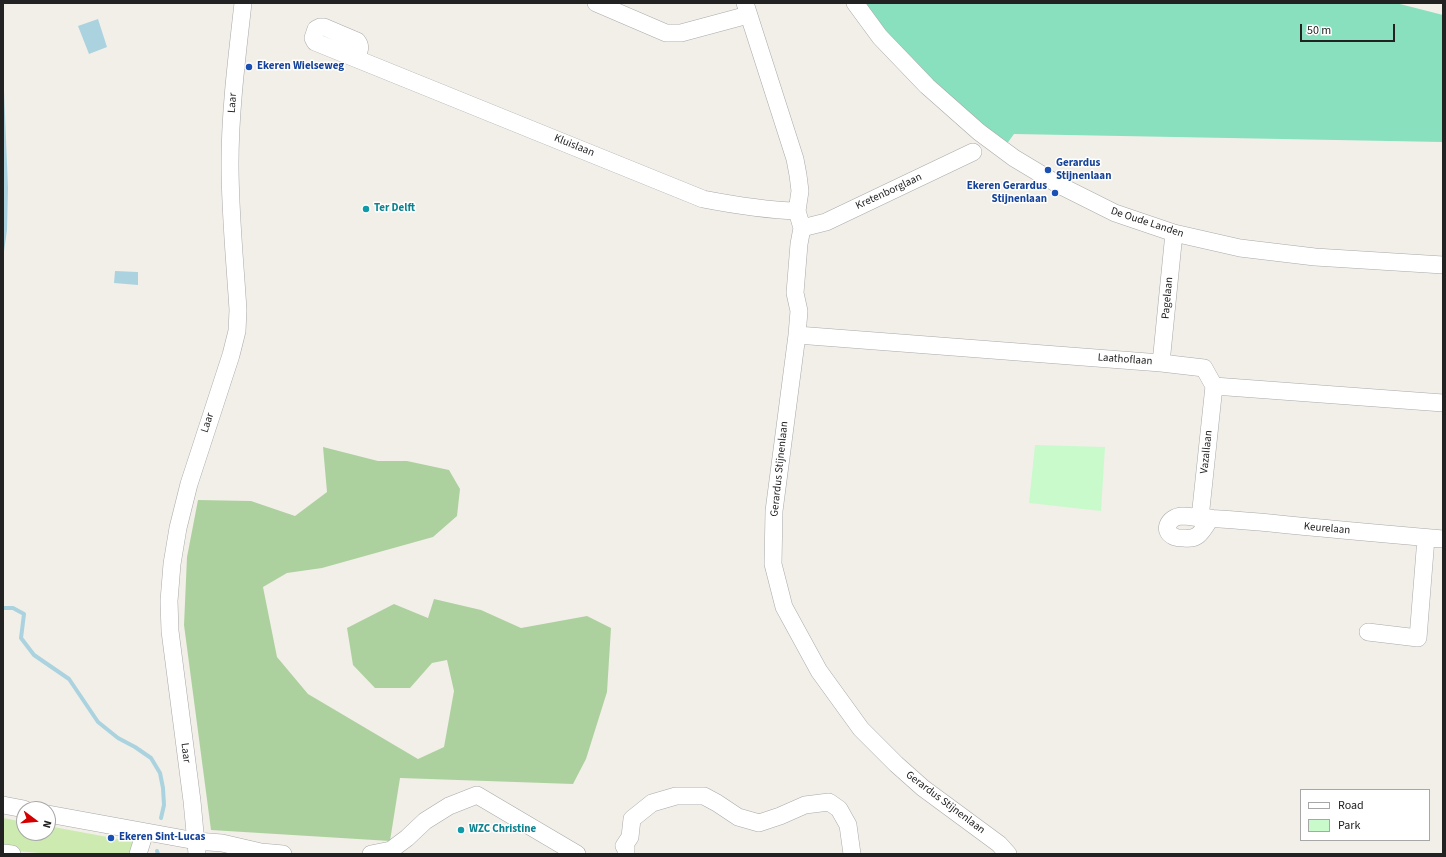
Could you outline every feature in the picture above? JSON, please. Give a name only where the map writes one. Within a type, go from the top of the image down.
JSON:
[{"type":"street","name":"Laar","points":[[196,847],[170,631],[168,601],[176,535],[189,484],[231,355],[237,331],[238,310],[230,165],[234,86],[243,3]]},
{"type":"street","points":[[596,3],[666,33],[681,33],[747,9]]},
{"type":"street","name":"De Oude Landen","points":[[855,3],[880,37],[927,86],[980,132],[1014,158],[1059,185],[1114,213],[1174,233],[1240,248],[1315,257],[1443,265]]},
{"type":"street","name":"Gerardus Stijnenlaan","points":[[747,9],[795,159],[800,191],[797,211],[802,228],[798,244],[795,293],[799,311],[774,511],[773,564],[784,607],[819,671],[861,728],[896,764],[923,788],[999,844],[1008,854]]},
{"type":"street","name":"Kluislaan","points":[[356,58],[703,199],[738,206],[797,211]]},
{"type":"street","name":"Kretenborglaan","points":[[802,228],[826,222],[973,152]]},
{"type":"street","name":"Pagelaan","points":[[1161,363],[1174,233]]},
{"type":"street","name":"Laathoflaan","points":[[797,335],[1161,363],[1204,368],[1214,386]]},
{"type":"street","points":[[1214,386],[1443,403]]},
{"type":"street","name":"Vazallaan","points":[[1205,518],[1214,386]]},
{"type":"street","name":"Keurelaan","points":[[1205,518],[1443,539]]},
{"type":"street","points":[[1368,632],[1418,638],[1426,538]]},
{"type":"street","points":[[371,854],[391,850],[407,838],[425,821],[449,806],[477,795],[577,854]]},
{"type":"street","points":[[626,854],[626,849],[624,846],[630,837],[632,819],[652,803],[676,796],[704,796],[717,802],[738,817],[759,823],[780,816],[805,804],[829,802],[839,809],[848,825],[852,854]]},
{"type":"street","points":[[3,806],[16,808]]},
{"type":"street","points":[[56,815],[145,832],[196,847],[222,844],[261,852],[283,854]]},
{"type":"street","points":[[138,854],[145,832]]},
{"type":"street","points":[[3,853],[12,854]]},
{"type":"green space","points":[[860,3],[1396,3],[1443,15],[1443,142],[1014,134],[1006,145],[941,91]]},
{"type":"green space","points":[[1035,445],[1105,447],[1101,511],[1029,503]]},
{"type":"green space","points":[[323,447],[378,461],[407,461],[449,470],[460,489],[457,516],[433,537],[322,568],[287,573],[263,587],[277,657],[308,694],[418,759],[444,747],[454,691],[447,660],[432,663],[410,688],[375,688],[353,665],[347,628],[394,604],[428,618],[434,599],[481,610],[521,628],[587,616],[611,628],[607,692],[586,759],[573,784],[400,778],[390,841],[211,830],[184,625],[187,557],[198,500],[251,501],[295,516],[327,492]]},
{"type":"green space","points":[[3,818],[16,820],[16,841],[56,841],[56,827],[135,842],[132,854],[52,854],[3,850]]},
{"type":"water","points":[[98,19],[107,47],[89,54],[78,26]]},
{"type":"water","points":[[3,66],[8,188],[7,230],[3,259]]},
{"type":"water","points":[[115,271],[138,272],[138,285],[114,283]]},
{"type":"waterway","points":[[3,608],[13,608],[24,614],[21,638],[34,655],[69,679],[98,722],[118,738],[151,758],[160,773],[163,788],[164,805],[161,818]]},
{"type":"place","name":"Ekeren Wielseweg","points":[[249,67]]},
{"type":"place","name":"Gerardus Stijnenlaan","points":[[1048,170]]},
{"type":"place","name":"Ekeren Gerardus Stijnenlaan","points":[[1055,193]]},
{"type":"place","name":"Ter Delft","points":[[366,209]]},
{"type":"place","name":"WZC Christine","points":[[461,830]]},
{"type":"place","name":"Ekeren Sint-Lucas","points":[[111,838]]}]
